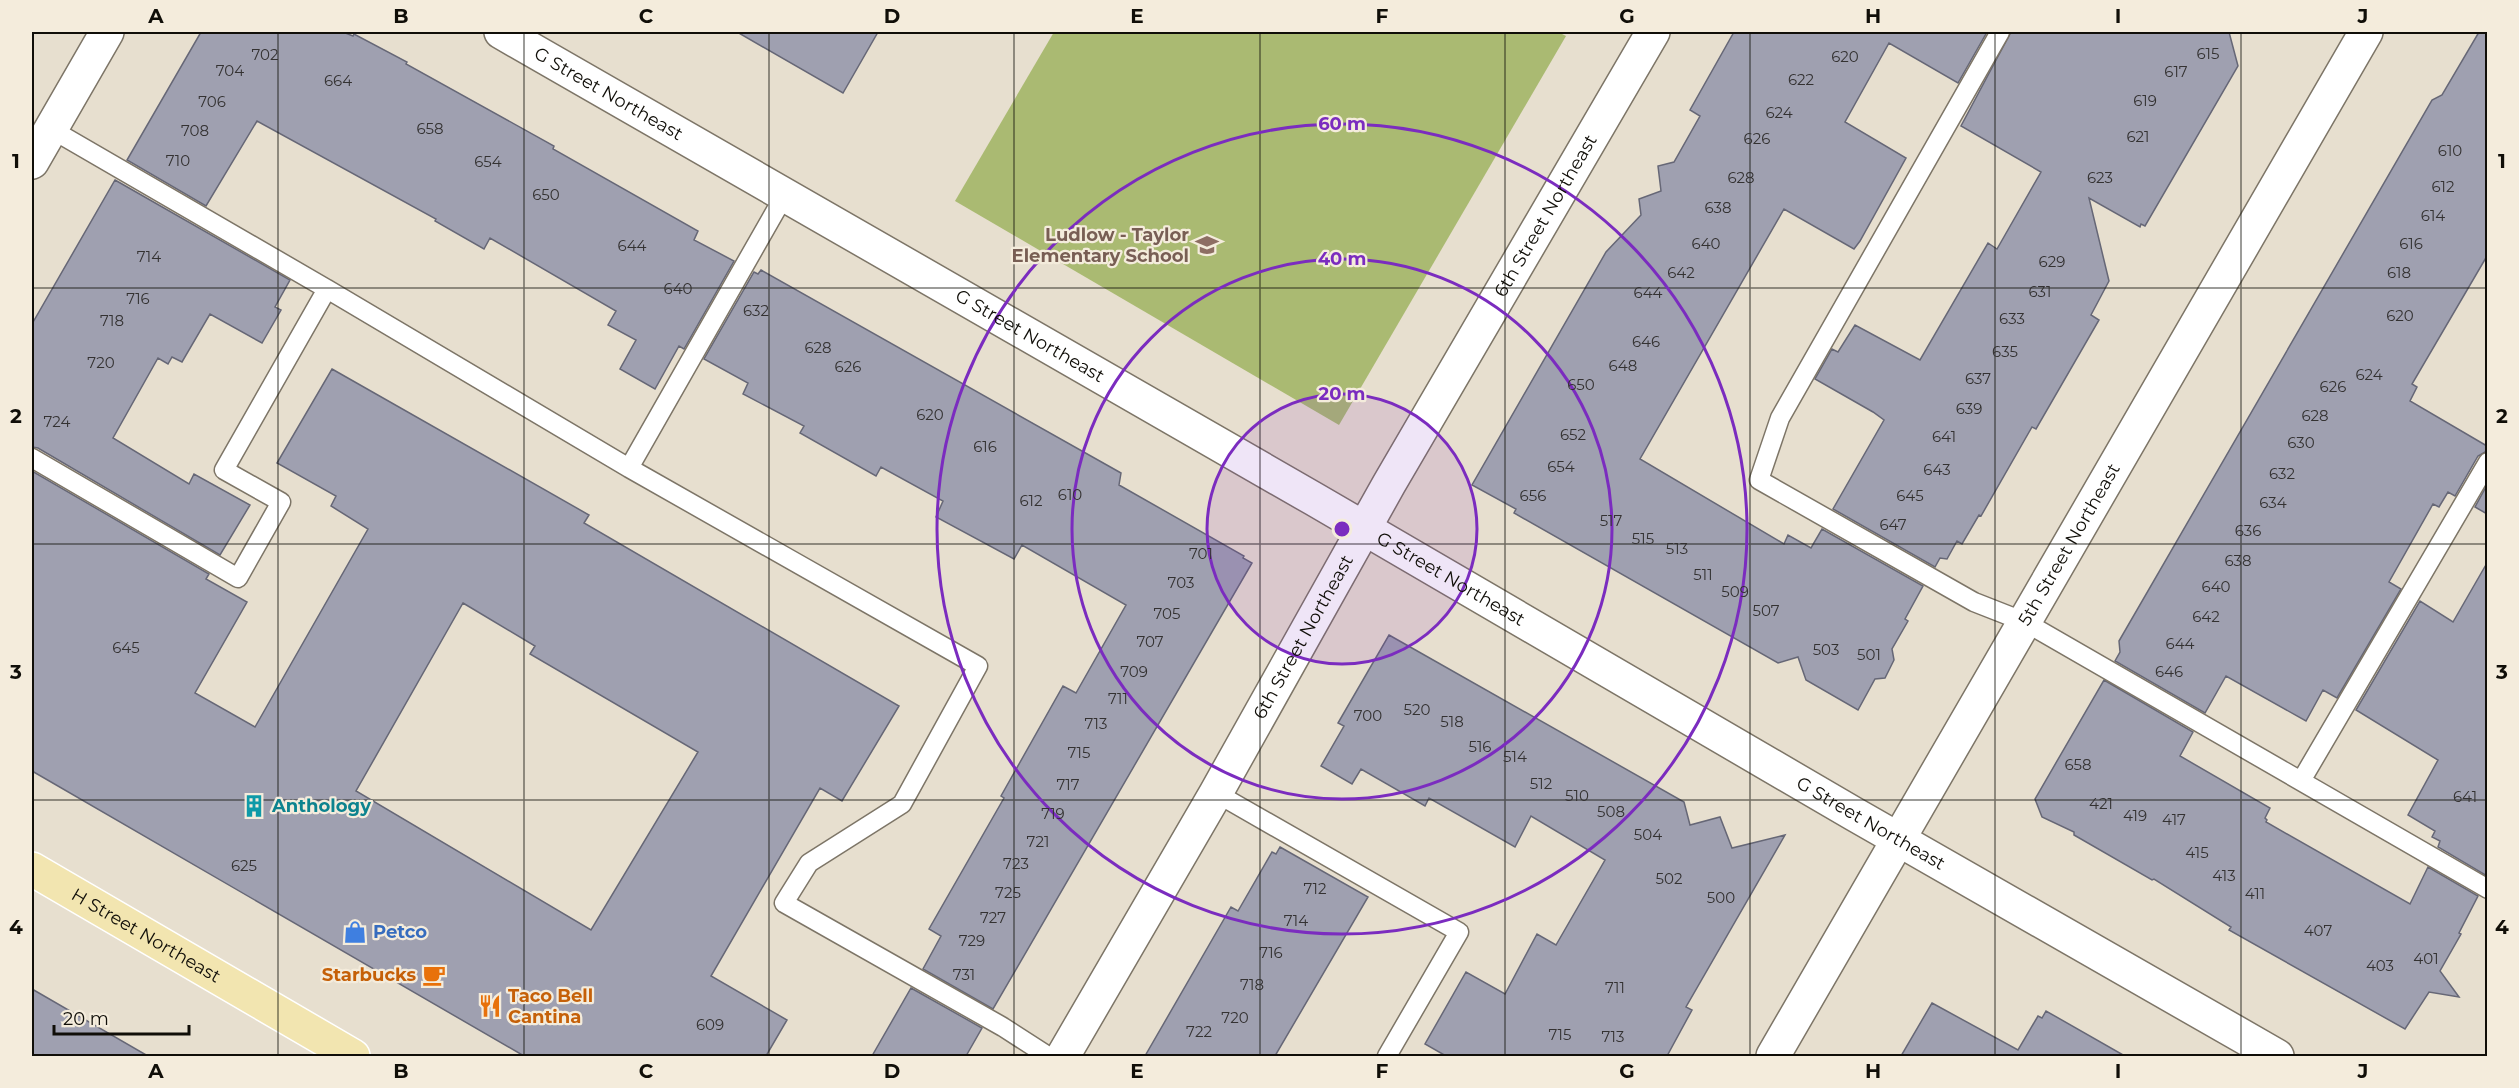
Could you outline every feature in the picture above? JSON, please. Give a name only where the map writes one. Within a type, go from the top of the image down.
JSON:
[{"type":"main road","name":"H Street Northeast","points":[[32,869],[353,1056]]},
{"type":"street","points":[[38,148],[107,32]]},
{"type":"street","name":"G Street Northeast","points":[[501,32],[2277,1056]]},
{"type":"street","name":"6th Street Northeast","points":[[1063,1056],[1216,793],[1364,528],[1653,32]]},
{"type":"street","name":"5th Street Northeast","points":[[1783,1053],[1899,840],[2366,32]]},
{"type":"lane","points":[[2000,32],[1780,418],[1759,480],[1974,603],[2025,622],[2487,889]]},
{"type":"lane","points":[[38,148],[327,289],[629,468],[978,666],[902,804],[809,864],[784,903],[1003,1027],[1048,1056]]},
{"type":"lane","points":[[629,468],[784,196]]},
{"type":"lane","points":[[32,458],[238,578],[281,502],[224,470],[327,289]]},
{"type":"lane","points":[[2301,781],[2487,462]]},
{"type":"lane","points":[[1216,793],[1460,932],[1387,1056]]},
{"type":"green space","name":"Ludlow - Taylor Elementary School","points":[[1054,32],[1558,32],[1566,36],[1339,425],[955,201]]},
{"type":"building","points":[[201,32],[343,32],[353,36],[354,34],[554,146],[553,149],[698,231],[694,240],[734,261],[684,349],[679,346],[655,389],[620,369],[636,340],[608,325],[616,311],[490,238],[484,249],[435,221],[436,219],[257,121],[206,206],[127,160]]},
{"type":"building","points":[[737,32],[878,32],[843,93]]},
{"type":"building","points":[[1734,32],[1987,32],[1958,83],[1889,43],[1845,122],[1906,158],[1860,241],[1854,249],[1784,209],[1640,459],[1784,544],[1788,535],[1811,548],[1822,529],[1923,586],[1905,619],[1908,621],[1892,649],[1894,660],[1885,678],[1875,679],[1858,710],[1806,680],[1798,657],[1778,663],[1514,513],[1516,509],[1472,485],[1606,252],[1641,215],[1639,199],[1661,191],[1658,166],[1674,162],[1700,116],[1690,110]]},
{"type":"building","points":[[2011,32],[2229,32],[2238,66],[2145,226],[2141,224],[2140,227],[2089,198],[2109,281],[2091,315],[2099,320],[2036,429],[2032,427],[1981,516],[1979,515],[1962,544],[1957,541],[1947,559],[1940,558],[1935,567],[1833,509],[1884,420],[1815,379],[1832,349],[1838,352],[1855,325],[1920,360],[1988,243],[1997,249],[2041,172],[1961,126]]},
{"type":"building","points":[[2479,32],[2487,32],[2487,256],[2412,384],[2417,387],[2410,401],[2487,446],[2487,451],[2478,456],[2455,496],[2448,492],[2439,507],[2433,504],[2389,582],[2401,589],[2337,698],[2323,690],[2306,721],[2226,676],[2205,713],[2115,661],[2120,652],[2119,641],[2432,100],[2442,95]]},
{"type":"building","points":[[115,180],[290,280],[275,307],[281,310],[262,343],[210,314],[182,362],[172,357],[168,364],[158,358],[113,438],[189,484],[194,474],[250,505],[220,555],[38,448],[32,447],[32,324]]},
{"type":"building","points":[[761,270],[1121,473],[1119,485],[1244,556],[1243,558],[1252,563],[993,1009],[923,969],[941,936],[929,929],[1004,798],[1001,796],[1063,686],[1076,693],[1126,605],[1022,545],[1014,559],[936,517],[943,501],[881,467],[876,476],[800,433],[804,426],[743,394],[748,383],[704,359],[754,272],[758,274]]},
{"type":"building","points":[[332,369],[589,515],[584,523],[899,706],[842,801],[820,788],[711,976],[787,1020],[766,1056],[524,1056],[32,771],[32,471],[209,574],[206,579],[247,602],[195,693],[255,727],[368,529],[331,506],[336,496],[277,463]],"holes":[[[463,603],[535,646],[530,654],[698,752],[591,930],[356,791]]]},
{"type":"building","points":[[2487,485],[2487,514],[2475,507]]},
{"type":"building","points":[[2487,563],[2487,876],[2438,847],[2440,841],[2432,837],[2435,831],[2408,815],[2438,760],[2356,710],[2420,601],[2453,622]]},
{"type":"building","points":[[1389,635],[1684,802],[1690,825],[1720,817],[1732,848],[1785,835],[1686,1007],[1692,1010],[1667,1056],[1446,1056],[1425,1044],[1466,972],[1505,994],[1537,934],[1556,945],[1605,860],[1531,816],[1515,847],[1429,798],[1425,806],[1361,769],[1352,784],[1321,766],[1344,726],[1338,723]]},
{"type":"building","points":[[2104,680],[2193,732],[2180,756],[2270,808],[2265,818],[2266,822],[2410,904],[2428,867],[2478,896],[2459,933],[2461,934],[2440,971],[2459,997],[2429,992],[2405,1029],[2229,930],[2231,927],[2154,879],[2152,880],[2074,835],[2074,832],[2042,817],[2035,799]]},
{"type":"building","points":[[1280,847],[1368,897],[1275,1056],[1145,1056],[1231,907],[1238,911],[1272,852],[1276,854]]},
{"type":"building","points":[[911,988],[982,1028],[966,1056],[872,1056]]},
{"type":"building","points":[[32,989],[148,1056],[32,1056]]},
{"type":"building","points":[[1932,1003],[2018,1050],[2038,1016],[2042,1018],[2046,1011],[2125,1056],[1901,1056]]},
{"type":"place","name":"Ludlow - Taylor Elementary School","points":[[1207,245]]},
{"type":"place","name":"Anthology","points":[[254,806]]},
{"type":"place","name":"Petco","points":[[355,932]]},
{"type":"place","name":"Starbucks","points":[[434,975]]},
{"type":"place","name":"Taco Bell Cantina","points":[[490,1006]]}]
